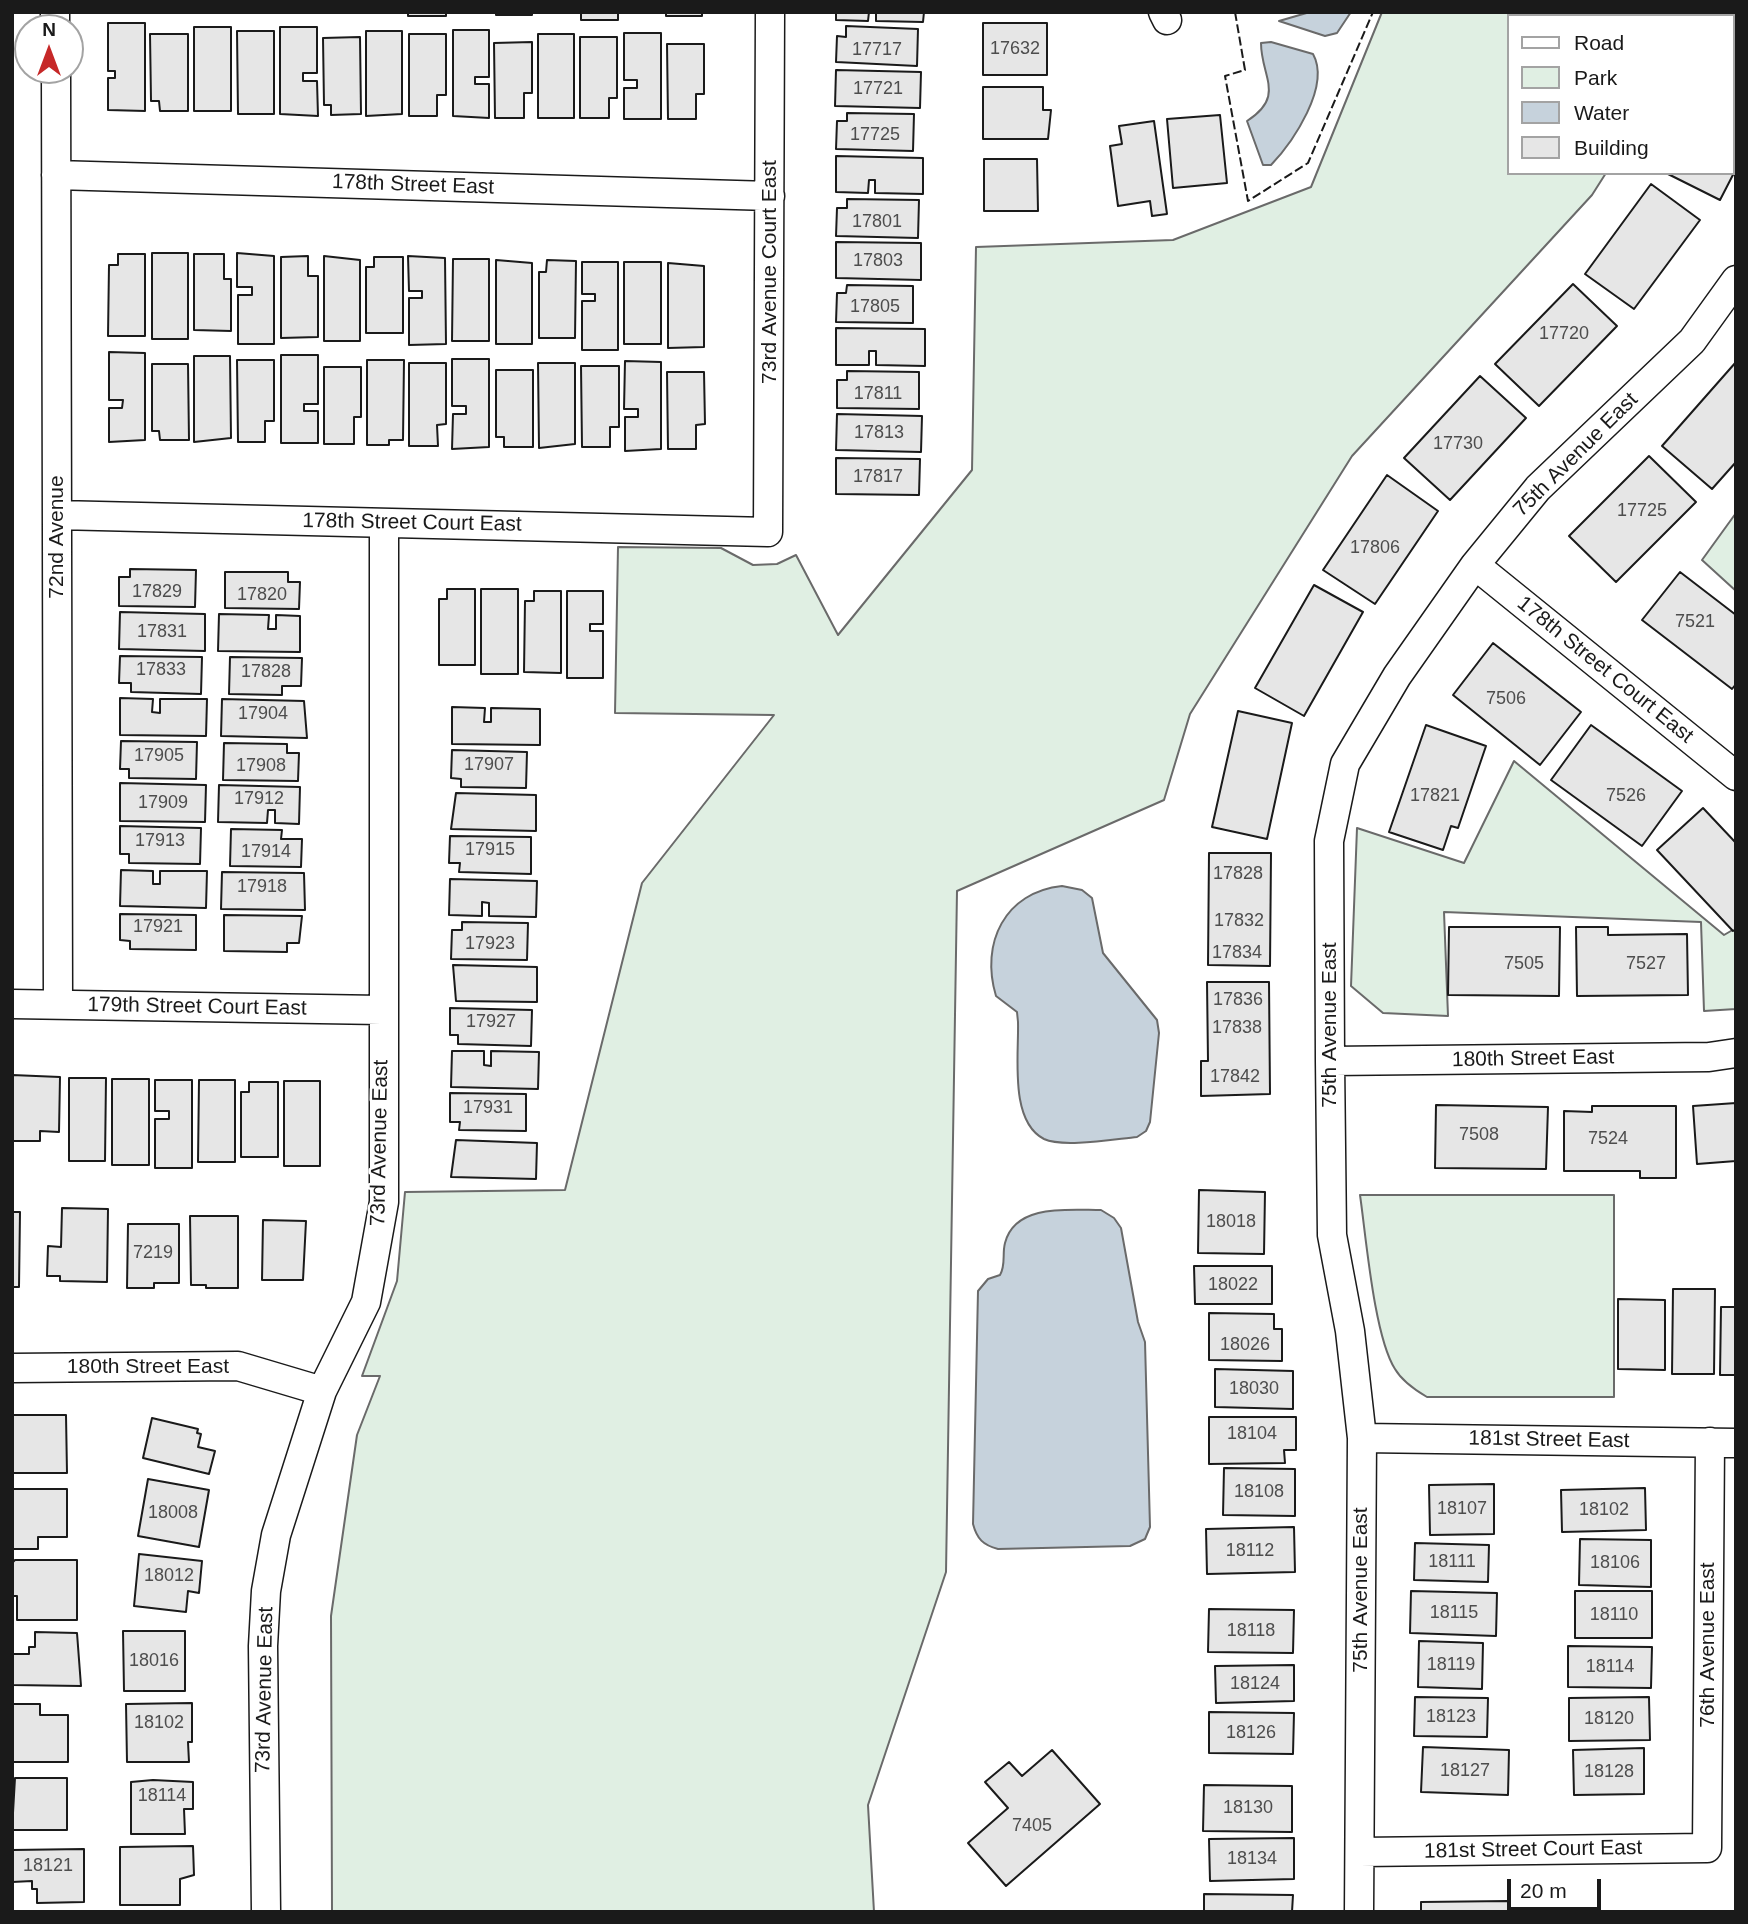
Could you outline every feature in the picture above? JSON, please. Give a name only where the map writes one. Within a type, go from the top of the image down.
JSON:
[{"type":"street","name":"73rd Avenue Court East","points":[[768,532],[771,12]]},
{"type":"street","name":"72nd Avenue","points":[[56,84],[58,1004]]},
{"type":"street","name":"178th Street East","points":[[56,175],[770,196]]},
{"type":"street","name":"75th Avenue East","points":[[1359,1912],[1362,1438],[1350,1331],[1332,1235],[1329,841],[1345,764],[1397,676],[1475,565],[1538,488],[1692,341],[1736,280]]},
{"type":"street","name":"178th Street Court East","points":[[57,515],[768,532]]},
{"type":"street","name":"73rd Avenue East","points":[[266,1912],[262,1646],[276,1535],[322,1391],[366,1302],[384,1202],[384,523]]},
{"type":"street","name":"178th Street Court East","points":[[1475,565],[1736,776]]},
{"type":"street","name":"179th Street Court East","points":[[12,1004],[382,1010]]},
{"type":"street","name":"180th Street East","points":[[1330,1061],[1709,1057],[1736,1054]]},
{"type":"street","name":"180th Street East","points":[[12,1367],[238,1366],[322,1391]]},
{"type":"street","name":"181st Street East","points":[[1362,1438],[1723,1442]]},
{"type":"street","name":"76th Avenue East","points":[[1707,1848],[1723,1442]]},
{"type":"street","name":"181st Street Court East","points":[[1360,1852],[1707,1848]]},
{"type":"green space","points":[[1382,12],[1736,12],[1736,54],[1734,14],[1506,14],[1506,175],[1605,175],[1592,195],[1352,456],[1190,714],[1164,800],[957,891],[946,1572],[868,1805],[874,1912],[332,1912],[331,1616],[357,1435],[380,1376],[362,1376],[397,1281],[405,1192],[565,1190],[642,883],[774,715],[615,713],[618,547],[721,548],[753,565],[777,564],[796,555],[838,635],[972,470],[976,247],[1173,240],[1311,187]]},
{"type":"green space","points":[[1736,513],[1736,591],[1702,560]]},
{"type":"green space","points":[[1514,761],[1724,935],[1736,928],[1736,1009],[1704,1011],[1701,922],[1444,912],[1448,1016],[1383,1013],[1351,986],[1357,828],[1464,863]]},
{"type":"green space","points":[[1360,1195],[1614,1195],[1614,1397],[1427,1397],[1409,1385],[1395,1369],[1382,1334],[1372,1285]]},
{"type":"water","points":[[1310,12],[1351,12],[1337,33],[1325,36],[1279,21]]},
{"type":"water","points":[[1271,42],[1313,54],[1317,67],[1317,82],[1299,128],[1271,165],[1263,165],[1247,121],[1259,112],[1269,94],[1261,43]]},
{"type":"water","points":[[1062,886],[1082,890],[1092,898],[1103,953],[1157,1020],[1159,1033],[1150,1122],[1146,1131],[1137,1137],[1089,1142],[1053,1142],[1033,1130],[1025,1118],[1018,1086],[1017,1012],[996,996],[992,957],[995,939],[1012,909],[1025,898],[1042,890]]},
{"type":"water","points":[[1101,1210],[1114,1218],[1121,1228],[1138,1322],[1145,1342],[1150,1527],[1145,1539],[1130,1546],[998,1549],[981,1541],[973,1524],[978,1291],[988,1279],[1000,1275],[1005,1243],[1011,1230],[1020,1221],[1045,1212]]},
{"type":"building","points":[[408,12],[446,12],[446,16],[408,16]]},
{"type":"building","points":[[496,12],[532,12],[532,15],[496,15]]},
{"type":"building","points":[[581,12],[618,12],[618,20],[581,20]]},
{"type":"building","points":[[666,12],[702,12],[702,16],[666,16]]},
{"type":"building","points":[[836,12],[869,12],[868,21],[836,20]]},
{"type":"building","points":[[876,12],[924,12],[923,22],[876,21]]},
{"type":"building","points":[[108,23],[145,23],[145,111],[108,110],[108,78],[115,78],[115,71],[108,71]]},
{"type":"building","points":[[983,23],[1047,23],[1047,75],[983,75]]},
{"type":"building","points":[[846,26],[918,29],[917,66],[836,62],[837,36],[846,37]]},
{"type":"building","points":[[194,27],[231,27],[231,111],[194,111]]},
{"type":"building","points":[[280,27],[317,27],[317,73],[303,73],[303,81],[317,81],[318,116],[280,114]]},
{"type":"building","points":[[453,30],[489,30],[489,77],[475,77],[475,84],[489,84],[489,118],[453,116]]},
{"type":"building","points":[[237,31],[274,31],[274,114],[238,114]]},
{"type":"building","points":[[366,31],[402,31],[402,114],[366,116]]},
{"type":"building","points":[[624,33],[661,33],[661,119],[624,119],[624,88],[637,88],[637,80],[624,80]]},
{"type":"building","points":[[150,34],[188,34],[188,111],[160,111],[159,101],[151,101]]},
{"type":"building","points":[[409,34],[446,34],[446,95],[437,95],[437,116],[409,116]]},
{"type":"building","points":[[538,34],[574,34],[574,118],[538,118]]},
{"type":"building","points":[[360,37],[361,114],[331,115],[331,105],[324,105],[323,38]]},
{"type":"building","points":[[580,37],[617,37],[617,98],[609,98],[609,118],[580,118]]},
{"type":"building","points":[[532,42],[532,93],[524,93],[524,118],[495,118],[494,43]]},
{"type":"building","points":[[667,44],[704,44],[704,94],[696,94],[696,119],[668,119]]},
{"type":"building","points":[[836,70],[921,72],[920,108],[835,106]]},
{"type":"building","points":[[1734,82],[1736,83],[1734,173]]},
{"type":"building","points":[[983,87],[1043,87],[1043,110],[1051,110],[1048,139],[983,139]]},
{"type":"building","points":[[847,113],[914,114],[913,151],[836,149],[837,121],[847,121]]},
{"type":"building","points":[[1220,115],[1227,183],[1173,188],[1167,119]]},
{"type":"building","points":[[1154,121],[1167,214],[1152,216],[1150,201],[1118,206],[1110,146],[1122,144],[1119,126]]},
{"type":"building","points":[[836,156],[923,158],[923,194],[875,193],[875,180],[869,180],[868,193],[836,192]]},
{"type":"building","points":[[984,159],[1037,159],[1038,211],[984,211]]},
{"type":"building","points":[[1670,175],[1733,175],[1720,200]]},
{"type":"building","points":[[1651,184],[1700,220],[1634,309],[1585,274]]},
{"type":"building","points":[[847,199],[919,200],[918,238],[836,236],[837,208],[847,208]]},
{"type":"building","points":[[836,242],[921,243],[921,280],[836,278]]},
{"type":"building","points":[[152,253],[188,253],[188,339],[152,339]]},
{"type":"building","points":[[237,253],[274,256],[274,344],[238,344],[238,295],[252,295],[252,287],[237,287]]},
{"type":"building","points":[[118,254],[145,254],[145,336],[108,336],[109,265],[118,265]]},
{"type":"building","points":[[194,254],[224,254],[224,279],[231,279],[231,331],[194,330]]},
{"type":"building","points":[[308,256],[308,276],[318,276],[318,337],[281,338],[281,257]]},
{"type":"building","points":[[324,256],[360,260],[360,341],[324,341]]},
{"type":"building","points":[[408,256],[445,258],[446,344],[409,345],[409,298],[422,298],[422,291],[409,291]]},
{"type":"building","points":[[374,257],[403,257],[403,333],[366,333],[366,267],[374,267]]},
{"type":"building","points":[[453,259],[489,259],[489,341],[452,341]]},
{"type":"building","points":[[496,260],[532,263],[532,344],[496,344]]},
{"type":"building","points":[[547,260],[576,261],[575,338],[539,338],[539,272],[546,272]]},
{"type":"building","points":[[582,262],[618,262],[618,350],[582,350],[582,301],[595,301],[595,294],[582,294]]},
{"type":"building","points":[[624,262],[661,262],[661,344],[624,344]]},
{"type":"building","points":[[668,263],[704,266],[704,347],[668,348]]},
{"type":"building","points":[[1573,284],[1617,326],[1539,406],[1495,364]]},
{"type":"building","points":[[847,285],[913,286],[913,323],[836,322],[837,293],[846,293]]},
{"type":"building","points":[[836,328],[925,329],[925,366],[876,365],[876,351],[869,351],[869,365],[836,365]]},
{"type":"building","points":[[109,352],[145,353],[145,440],[109,442],[109,408],[122,408],[123,400],[109,400]]},
{"type":"building","points":[[281,355],[318,355],[318,404],[304,404],[304,411],[318,411],[318,443],[281,443]]},
{"type":"building","points":[[194,356],[230,356],[231,438],[194,442]]},
{"type":"building","points":[[452,359],[489,359],[489,447],[452,449],[453,414],[466,414],[466,406],[452,406]]},
{"type":"building","points":[[237,360],[274,360],[274,421],[265,421],[265,442],[238,442]]},
{"type":"building","points":[[367,360],[404,360],[403,440],[389,440],[389,445],[367,445]]},
{"type":"building","points":[[625,361],[661,362],[661,449],[625,451],[625,417],[638,417],[638,409],[624,409]]},
{"type":"building","points":[[1736,362],[1736,462],[1712,489],[1662,446]]},
{"type":"building","points":[[409,363],[446,363],[446,424],[437,425],[438,446],[409,446]]},
{"type":"building","points":[[538,363],[575,363],[575,444],[539,448]]},
{"type":"building","points":[[152,364],[188,364],[189,440],[160,440],[159,431],[152,431]]},
{"type":"building","points":[[581,366],[619,366],[619,427],[610,427],[610,447],[582,447]]},
{"type":"building","points":[[324,367],[361,367],[361,417],[354,417],[354,444],[324,444]]},
{"type":"building","points":[[496,370],[533,370],[533,447],[504,447],[504,437],[496,437]]},
{"type":"building","points":[[847,371],[919,372],[919,409],[837,408],[837,380],[847,380]]},
{"type":"building","points":[[667,372],[704,372],[705,424],[696,425],[696,449],[668,449]]},
{"type":"building","points":[[1480,376],[1526,418],[1450,500],[1404,458]]},
{"type":"building","points":[[837,414],[922,416],[921,452],[836,450]]},
{"type":"building","points":[[1649,456],[1696,502],[1616,582],[1569,536]]},
{"type":"building","points":[[836,458],[920,459],[919,495],[836,494]]},
{"type":"building","points":[[1387,475],[1438,511],[1375,604],[1323,570]]},
{"type":"building","points":[[130,569],[196,570],[195,607],[119,606],[119,577],[130,577]]},
{"type":"building","points":[[225,572],[288,572],[288,582],[300,582],[299,609],[225,608]]},
{"type":"building","points":[[1680,572],[1736,615],[1736,684],[1732,689],[1642,620]]},
{"type":"building","points":[[1314,585],[1363,612],[1304,716],[1255,688]]},
{"type":"building","points":[[447,589],[475,589],[475,665],[439,665],[439,599],[447,599]]},
{"type":"building","points":[[481,589],[518,589],[518,674],[481,674]]},
{"type":"building","points":[[534,591],[561,591],[561,673],[524,672],[525,601],[534,601]]},
{"type":"building","points":[[567,591],[603,591],[603,624],[590,624],[590,631],[603,631],[603,678],[567,678]]},
{"type":"building","points":[[120,612],[205,614],[205,651],[119,649]]},
{"type":"building","points":[[219,614],[269,615],[268,629],[276,629],[276,615],[300,616],[300,652],[218,651]]},
{"type":"building","points":[[1493,643],[1581,712],[1540,765],[1453,695]]},
{"type":"building","points":[[120,656],[202,657],[201,694],[131,692],[131,683],[119,683]]},
{"type":"building","points":[[230,657],[302,658],[301,686],[282,686],[282,695],[229,694]]},
{"type":"building","points":[[120,698],[153,699],[152,712],[160,713],[160,699],[207,699],[206,736],[120,735]]},
{"type":"building","points":[[222,699],[304,701],[307,738],[221,736]]},
{"type":"building","points":[[452,707],[485,708],[484,722],[491,722],[491,708],[540,709],[540,745],[452,744]]},
{"type":"building","points":[[1238,711],[1292,723],[1267,839],[1212,827]]},
{"type":"building","points":[[1426,725],[1486,746],[1458,828],[1451,826],[1443,850],[1389,832]]},
{"type":"building","points":[[1591,725],[1682,791],[1642,846],[1551,780]]},
{"type":"building","points":[[121,741],[197,742],[196,779],[129,778],[129,769],[120,769]]},
{"type":"building","points":[[224,743],[287,744],[287,753],[299,753],[298,781],[223,780]]},
{"type":"building","points":[[452,750],[527,752],[526,788],[461,787],[461,779],[451,778]]},
{"type":"building","points":[[120,783],[206,785],[205,822],[120,821]]},
{"type":"building","points":[[219,785],[300,787],[299,824],[275,823],[275,810],[268,810],[267,823],[218,822]]},
{"type":"building","points":[[456,793],[536,795],[536,831],[451,829]]},
{"type":"building","points":[[1703,808],[1736,843],[1736,929],[1733,931],[1657,850]]},
{"type":"building","points":[[120,826],[201,828],[200,864],[129,863],[129,854],[120,854]]},
{"type":"building","points":[[231,829],[282,830],[281,839],[302,839],[301,867],[230,866]]},
{"type":"building","points":[[450,836],[531,837],[531,874],[459,872],[460,863],[449,863]]},
{"type":"building","points":[[1209,853],[1271,853],[1270,966],[1208,965]]},
{"type":"building","points":[[121,870],[153,871],[153,884],[160,884],[160,871],[207,871],[206,908],[120,906]]},
{"type":"building","points":[[222,872],[304,873],[305,910],[221,909]]},
{"type":"building","points":[[450,879],[537,881],[536,917],[489,916],[489,903],[482,902],[482,916],[449,915]]},
{"type":"building","points":[[120,914],[196,915],[196,950],[130,949],[130,941],[120,940]]},
{"type":"building","points":[[224,915],[302,916],[299,943],[287,943],[287,952],[224,951]]},
{"type":"building","points":[[462,922],[528,923],[527,960],[451,959],[452,930],[462,930]]},
{"type":"building","points":[[1449,927],[1560,927],[1559,996],[1448,995]]},
{"type":"building","points":[[1576,927],[1608,927],[1608,935],[1687,934],[1688,995],[1577,996]]},
{"type":"building","points":[[453,965],[537,967],[537,1002],[456,1001]]},
{"type":"building","points":[[1207,982],[1269,982],[1270,1094],[1201,1096],[1201,1061],[1208,1061]]},
{"type":"building","points":[[450,1008],[532,1010],[531,1046],[458,1044],[458,1035],[450,1035]]},
{"type":"building","points":[[452,1051],[484,1051],[484,1065],[491,1066],[491,1051],[539,1052],[538,1089],[451,1087]]},
{"type":"building","points":[[12,1075],[60,1077],[59,1132],[40,1131],[40,1141],[12,1141]]},
{"type":"building","points":[[69,1078],[106,1078],[105,1161],[69,1161]]},
{"type":"building","points":[[112,1079],[149,1079],[149,1165],[112,1165]]},
{"type":"building","points":[[155,1080],[192,1080],[192,1168],[155,1168],[155,1119],[169,1119],[169,1111],[155,1111]]},
{"type":"building","points":[[199,1080],[235,1080],[235,1162],[198,1162]]},
{"type":"building","points":[[284,1081],[320,1081],[320,1166],[284,1166]]},
{"type":"building","points":[[249,1082],[278,1082],[278,1157],[241,1157],[241,1092],[249,1092]]},
{"type":"building","points":[[450,1093],[526,1094],[526,1131],[459,1130],[460,1122],[450,1122]]},
{"type":"building","points":[[1736,1103],[1736,1161],[1697,1164],[1693,1106]]},
{"type":"building","points":[[1436,1105],[1548,1107],[1546,1169],[1435,1168]]},
{"type":"building","points":[[1592,1106],[1676,1106],[1676,1178],[1640,1178],[1640,1171],[1564,1171],[1564,1111],[1592,1112]]},
{"type":"building","points":[[456,1140],[537,1143],[536,1179],[451,1177]]},
{"type":"building","points":[[1199,1190],[1265,1192],[1264,1254],[1198,1253]]},
{"type":"building","points":[[62,1208],[108,1209],[107,1282],[60,1281],[60,1276],[47,1276],[48,1246],[61,1247]]},
{"type":"building","points":[[12,1212],[20,1212],[19,1287],[12,1287]]},
{"type":"building","points":[[190,1216],[238,1216],[238,1288],[191,1285]]},
{"type":"building","points":[[263,1220],[306,1221],[303,1280],[262,1280]]},
{"type":"building","points":[[128,1224],[179,1224],[179,1283],[154,1283],[154,1288],[127,1288]]},
{"type":"building","points":[[1194,1266],[1272,1266],[1272,1304],[1195,1304]]},
{"type":"building","points":[[1673,1289],[1715,1289],[1714,1374],[1672,1374]]},
{"type":"building","points":[[1618,1299],[1665,1300],[1665,1370],[1618,1369]]},
{"type":"building","points":[[1721,1307],[1736,1307],[1736,1375],[1720,1375]]},
{"type":"building","points":[[1209,1313],[1274,1314],[1274,1329],[1282,1329],[1282,1361],[1209,1360]]},
{"type":"building","points":[[1215,1369],[1293,1371],[1293,1409],[1215,1407]]},
{"type":"building","points":[[12,1415],[66,1415],[67,1473],[12,1473]]},
{"type":"building","points":[[1209,1417],[1296,1417],[1296,1450],[1284,1450],[1285,1463],[1209,1464]]},
{"type":"building","points":[[152,1418],[198,1429],[197,1433],[201,1434],[198,1447],[215,1451],[209,1474],[143,1458]]},
{"type":"building","points":[[1224,1468],[1295,1469],[1295,1516],[1223,1515]]},
{"type":"building","points":[[148,1479],[209,1490],[199,1547],[138,1536]]},
{"type":"building","points":[[1494,1484],[1494,1534],[1430,1535],[1429,1485]]},
{"type":"building","points":[[1645,1488],[1646,1530],[1562,1532],[1561,1490]]},
{"type":"building","points":[[12,1489],[67,1489],[67,1537],[38,1537],[38,1549],[12,1549]]},
{"type":"building","points":[[1294,1527],[1295,1572],[1207,1574],[1206,1529]]},
{"type":"building","points":[[1580,1539],[1651,1540],[1651,1587],[1579,1585]]},
{"type":"building","points":[[1415,1543],[1489,1545],[1488,1582],[1414,1580]]},
{"type":"building","points":[[139,1554],[202,1561],[199,1593],[188,1591],[186,1612],[134,1606]]},
{"type":"building","points":[[15,1560],[77,1560],[77,1620],[17,1620],[17,1596],[12,1596],[12,1563]]},
{"type":"building","points":[[1411,1591],[1497,1593],[1496,1636],[1410,1633]]},
{"type":"building","points":[[1575,1591],[1652,1591],[1652,1638],[1575,1638]]},
{"type":"building","points":[[1209,1609],[1294,1610],[1293,1653],[1208,1652]]},
{"type":"building","points":[[123,1631],[185,1631],[185,1691],[124,1691]]},
{"type":"building","points":[[35,1632],[77,1633],[81,1686],[12,1685],[12,1654],[29,1654],[29,1647],[35,1647]]},
{"type":"building","points":[[1419,1641],[1483,1643],[1482,1689],[1418,1687]]},
{"type":"building","points":[[1568,1646],[1652,1647],[1651,1688],[1568,1687]]},
{"type":"building","points":[[1294,1665],[1294,1701],[1216,1703],[1215,1666]]},
{"type":"building","points":[[1415,1697],[1488,1698],[1487,1737],[1414,1736]]},
{"type":"building","points":[[1649,1697],[1650,1740],[1569,1741],[1569,1698]]},
{"type":"building","points":[[192,1703],[189,1762],[127,1762],[126,1704]]},
{"type":"building","points":[[12,1704],[40,1704],[40,1715],[68,1715],[68,1762],[13,1762]]},
{"type":"building","points":[[1209,1712],[1294,1713],[1293,1754],[1209,1753]]},
{"type":"building","points":[[1423,1747],[1509,1750],[1508,1795],[1421,1792]]},
{"type":"building","points":[[1644,1748],[1644,1794],[1574,1795],[1573,1750]]},
{"type":"building","points":[[1052,1750],[1100,1804],[1006,1886],[968,1843],[1008,1808],[985,1782],[1009,1762],[1022,1776]]},
{"type":"building","points":[[15,1778],[67,1778],[67,1830],[12,1830]]},
{"type":"building","points":[[131,1782],[193,1782],[193,1809],[184,1809],[185,1834],[131,1834]]},
{"type":"building","points":[[1204,1785],[1292,1786],[1292,1832],[1203,1831]]},
{"type":"building","points":[[1294,1838],[1294,1879],[1210,1881],[1209,1839]]},
{"type":"building","points":[[193,1846],[194,1875],[180,1879],[180,1905],[120,1905],[120,1847]]},
{"type":"building","points":[[84,1849],[84,1902],[37,1903],[37,1889],[32,1889],[32,1881],[12,1882],[12,1850]]},
{"type":"building","points":[[1204,1894],[1293,1895],[1292,1912],[1204,1912]]},
{"type":"building","points":[[1508,1901],[1508,1912],[1421,1912],[1421,1902]]},
{"type":"fence","points":[[1235,12],[1245,70],[1225,76],[1248,201],[1308,163],[1373,12]]}]
